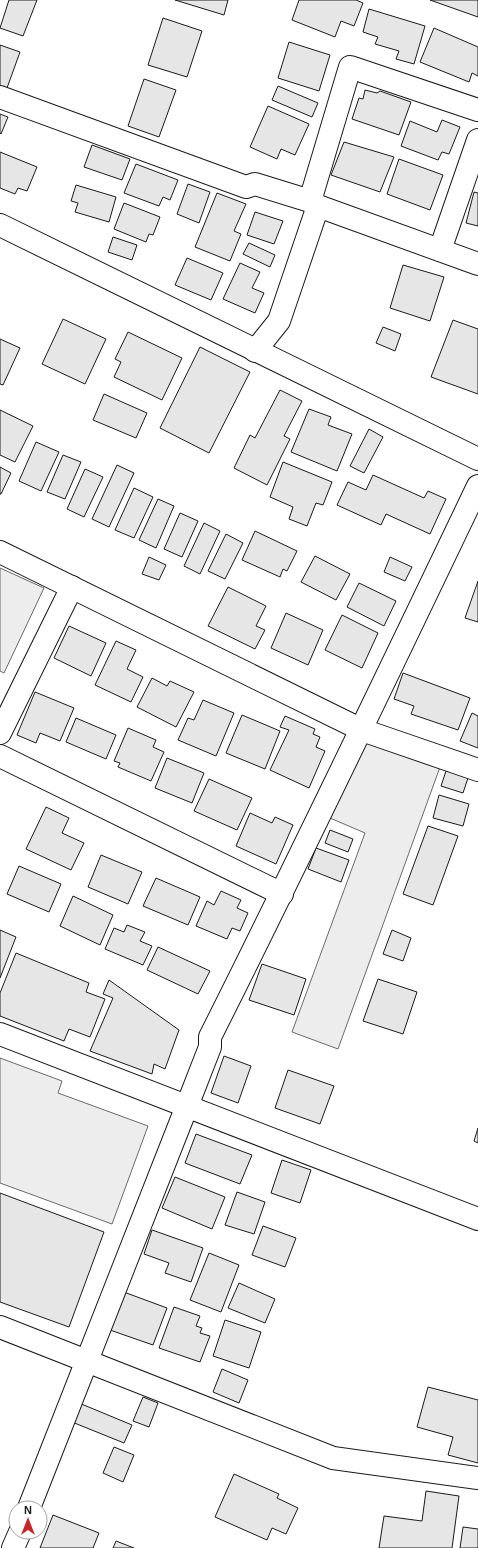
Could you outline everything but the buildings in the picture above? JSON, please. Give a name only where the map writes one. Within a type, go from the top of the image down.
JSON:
[{"type":"street","points":[[255,351],[279,321],[314,204],[350,67],[478,110]]},
{"type":"street","points":[[0,97],[246,186],[255,184],[478,264]]},
{"type":"street","points":[[440,250],[478,140]]},
{"type":"street","points":[[0,225],[478,459]]},
{"type":"street","points":[[32,1500],[210,1047],[210,1037],[362,730],[478,486]]},
{"type":"street","points":[[0,552],[362,730],[478,770]]},
{"type":"street","points":[[0,733],[72,587]]},
{"type":"street","points":[[0,756],[282,894]]},
{"type":"street","points":[[0,1034],[478,1219]]},
{"type":"street","points":[[0,1327],[333,1458],[478,1478]]},
{"type":"shaded area","points":[[0,568],[44,588],[4,673],[0,671]]},
{"type":"shaded area","points":[[366,743],[440,767],[338,1049],[292,1032],[365,833],[330,818]]},
{"type":"shaded area","points":[[0,1058],[62,1081],[58,1093],[148,1126],[112,1224],[0,1183]]}]
